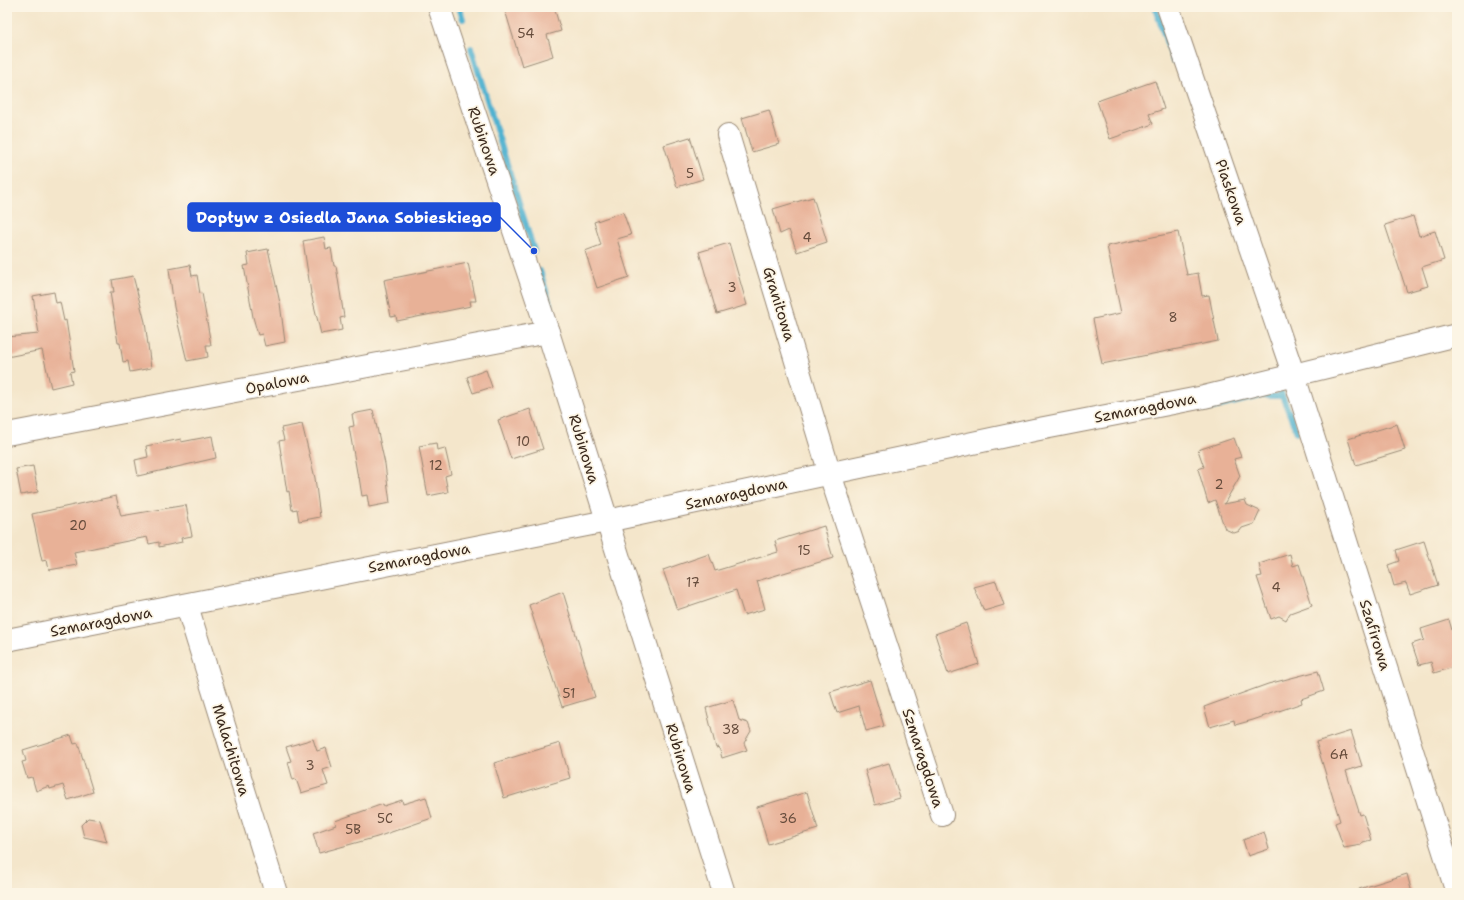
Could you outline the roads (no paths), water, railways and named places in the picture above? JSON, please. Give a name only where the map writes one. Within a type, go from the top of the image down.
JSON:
[{"type":"street","name":"Rubinowa","points":[[439,7],[548,332],[724,893]]},
{"type":"street","name":"Piaskowa","points":[[1168,7],[1294,376]]},
{"type":"street","name":"Granitowa","points":[[728,135],[830,474]]},
{"type":"street","name":"Opalowa","points":[[7,434],[548,332]]},
{"type":"street","name":"Szmaragdowa","points":[[7,640],[187,606],[607,521],[1034,430],[1204,397],[1457,335]]},
{"type":"street","name":"Szafirowa","points":[[1294,376],[1457,893]]},
{"type":"street","name":"Szmaragdowa","points":[[830,474],[942,815]]},
{"type":"street","name":"Malachitowa","points":[[187,606],[276,893]]},
{"type":"waterway","points":[[459,7],[463,19]]},
{"type":"waterway","points":[[1155,7],[1173,61]]},
{"type":"waterway","points":[[471,48],[534,251]]},
{"type":"waterway","points":[[540,271],[554,317]]},
{"type":"waterway","points":[[1281,393],[1297,432]]},
{"type":"waterway","points":[[1207,409],[1261,396],[1282,396]]},
{"type":"place","name":"Dopływ z Osiedla Jana Sobieskiego","points":[[534,251]]}]
